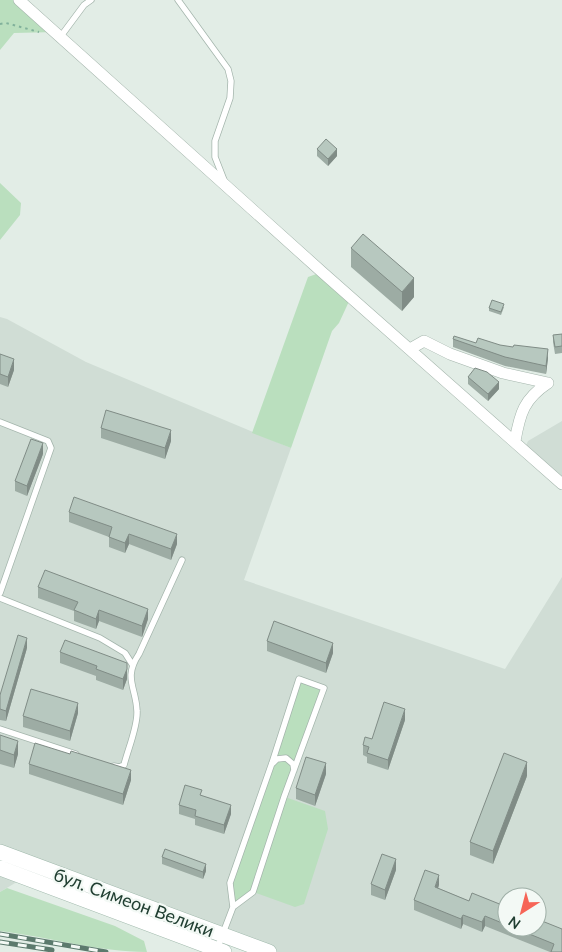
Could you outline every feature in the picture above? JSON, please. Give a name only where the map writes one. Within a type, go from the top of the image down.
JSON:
[{"type":"main road","name":"бул. Симеон Велики","points":[[0,852],[269,952]]},
{"type":"main road","name":"бул. Симеон Велики","points":[[0,868],[220,951]]},
{"type":"street","points":[[18,0],[562,484]]},
{"type":"street","points":[[410,349],[424,341],[450,354],[503,373],[548,383],[535,392],[528,401],[519,417],[515,441]]},
{"type":"lane","points":[[58,34],[84,5],[91,0]]},
{"type":"lane","points":[[178,0],[228,68],[231,82],[230,98],[215,142],[215,157],[226,187]]},
{"type":"lane","points":[[0,422],[48,442],[51,448],[0,593]]},
{"type":"lane","points":[[110,764],[119,767],[124,765],[137,711],[131,686],[132,664],[139,654],[182,560]]},
{"type":"lane","points":[[0,598],[100,638],[125,653],[132,664]]},
{"type":"lane","points":[[220,951],[223,935],[234,907],[253,892],[324,688],[299,679],[230,883],[234,907]]},
{"type":"lane","points":[[0,729],[82,756]]},
{"type":"lane","points":[[272,763],[277,759],[286,758],[293,764],[294,770]]},
{"type":"path","points":[[0,24],[6,23],[36,32],[58,34]]},
{"type":"shaded area","points":[[0,317],[86,362],[291,448],[244,580],[505,669],[562,577],[562,952],[268,952],[42,867],[0,892]]},
{"type":"shaded area","points":[[562,421],[562,484],[524,450],[528,441]]},
{"type":"green space","points":[[0,0],[19,0],[56,32],[14,33],[0,50]]},
{"type":"green space","points":[[0,183],[21,203],[20,215],[0,240]]},
{"type":"green space","points":[[322,272],[351,297],[339,323],[332,331],[291,448],[252,433],[308,277]]},
{"type":"green space","points":[[299,679],[324,688],[285,797],[325,811],[328,829],[304,904],[295,907],[253,892],[233,907],[230,883]]},
{"type":"green space","points":[[7,888],[115,926],[144,941],[147,952],[110,950],[0,931],[0,892]]},
{"type":"building","points":[[326,139],[337,149],[328,159],[317,149]]},
{"type":"building","points":[[363,234],[414,278],[402,292],[351,248]]},
{"type":"building","points":[[492,300],[504,304],[501,312],[489,308]]},
{"type":"building","points":[[562,334],[562,346],[555,347],[553,335]]},
{"type":"building","points":[[454,336],[476,343],[478,338],[500,345],[548,349],[546,366],[505,357],[453,339]]},
{"type":"building","points":[[0,354],[14,359],[8,377],[0,374]]},
{"type":"building","points":[[475,368],[487,372],[499,382],[488,394],[468,377]]},
{"type":"building","points":[[106,410],[171,430],[165,448],[101,428]]},
{"type":"building","points":[[31,439],[43,443],[27,486],[15,481]]},
{"type":"building","points":[[74,497],[177,534],[171,549],[129,534],[125,543],[109,537],[112,527],[69,512]]},
{"type":"building","points":[[45,570],[148,609],[142,626],[99,610],[96,619],[74,610],[78,602],[38,587]]},
{"type":"building","points":[[274,621],[333,643],[326,663],[267,641]]},
{"type":"building","points":[[18,635],[27,638],[6,711],[0,709],[0,695]]},
{"type":"building","points":[[65,640],[127,663],[123,679],[96,669],[97,666],[60,652]]},
{"type":"building","points":[[31,689],[78,703],[70,731],[23,716]]},
{"type":"building","points":[[384,702],[405,709],[388,760],[367,753],[369,747],[363,745],[365,737],[372,739]]},
{"type":"building","points":[[0,735],[18,741],[14,755],[0,750]]},
{"type":"building","points":[[35,743],[70,754],[71,751],[131,770],[123,794],[29,764]]},
{"type":"building","points":[[504,753],[527,762],[493,851],[470,842]]},
{"type":"building","points":[[306,757],[326,763],[315,795],[296,788]]},
{"type":"building","points":[[185,785],[202,790],[200,795],[231,805],[224,825],[195,816],[196,810],[179,805]]},
{"type":"building","points":[[165,849],[206,864],[203,872],[162,857]]},
{"type":"building","points":[[382,854],[396,859],[385,890],[371,884]]},
{"type":"building","points":[[425,870],[439,875],[435,887],[469,901],[472,893],[497,903],[497,921],[485,916],[482,922],[463,915],[461,919],[414,900]]},
{"type":"building","points":[[547,923],[562,929],[562,952],[551,952],[554,944],[537,937],[547,937]]},
{"type":"railway","points":[[0,934],[106,952]]},
{"type":"railway","points":[[0,942],[52,950]]}]
